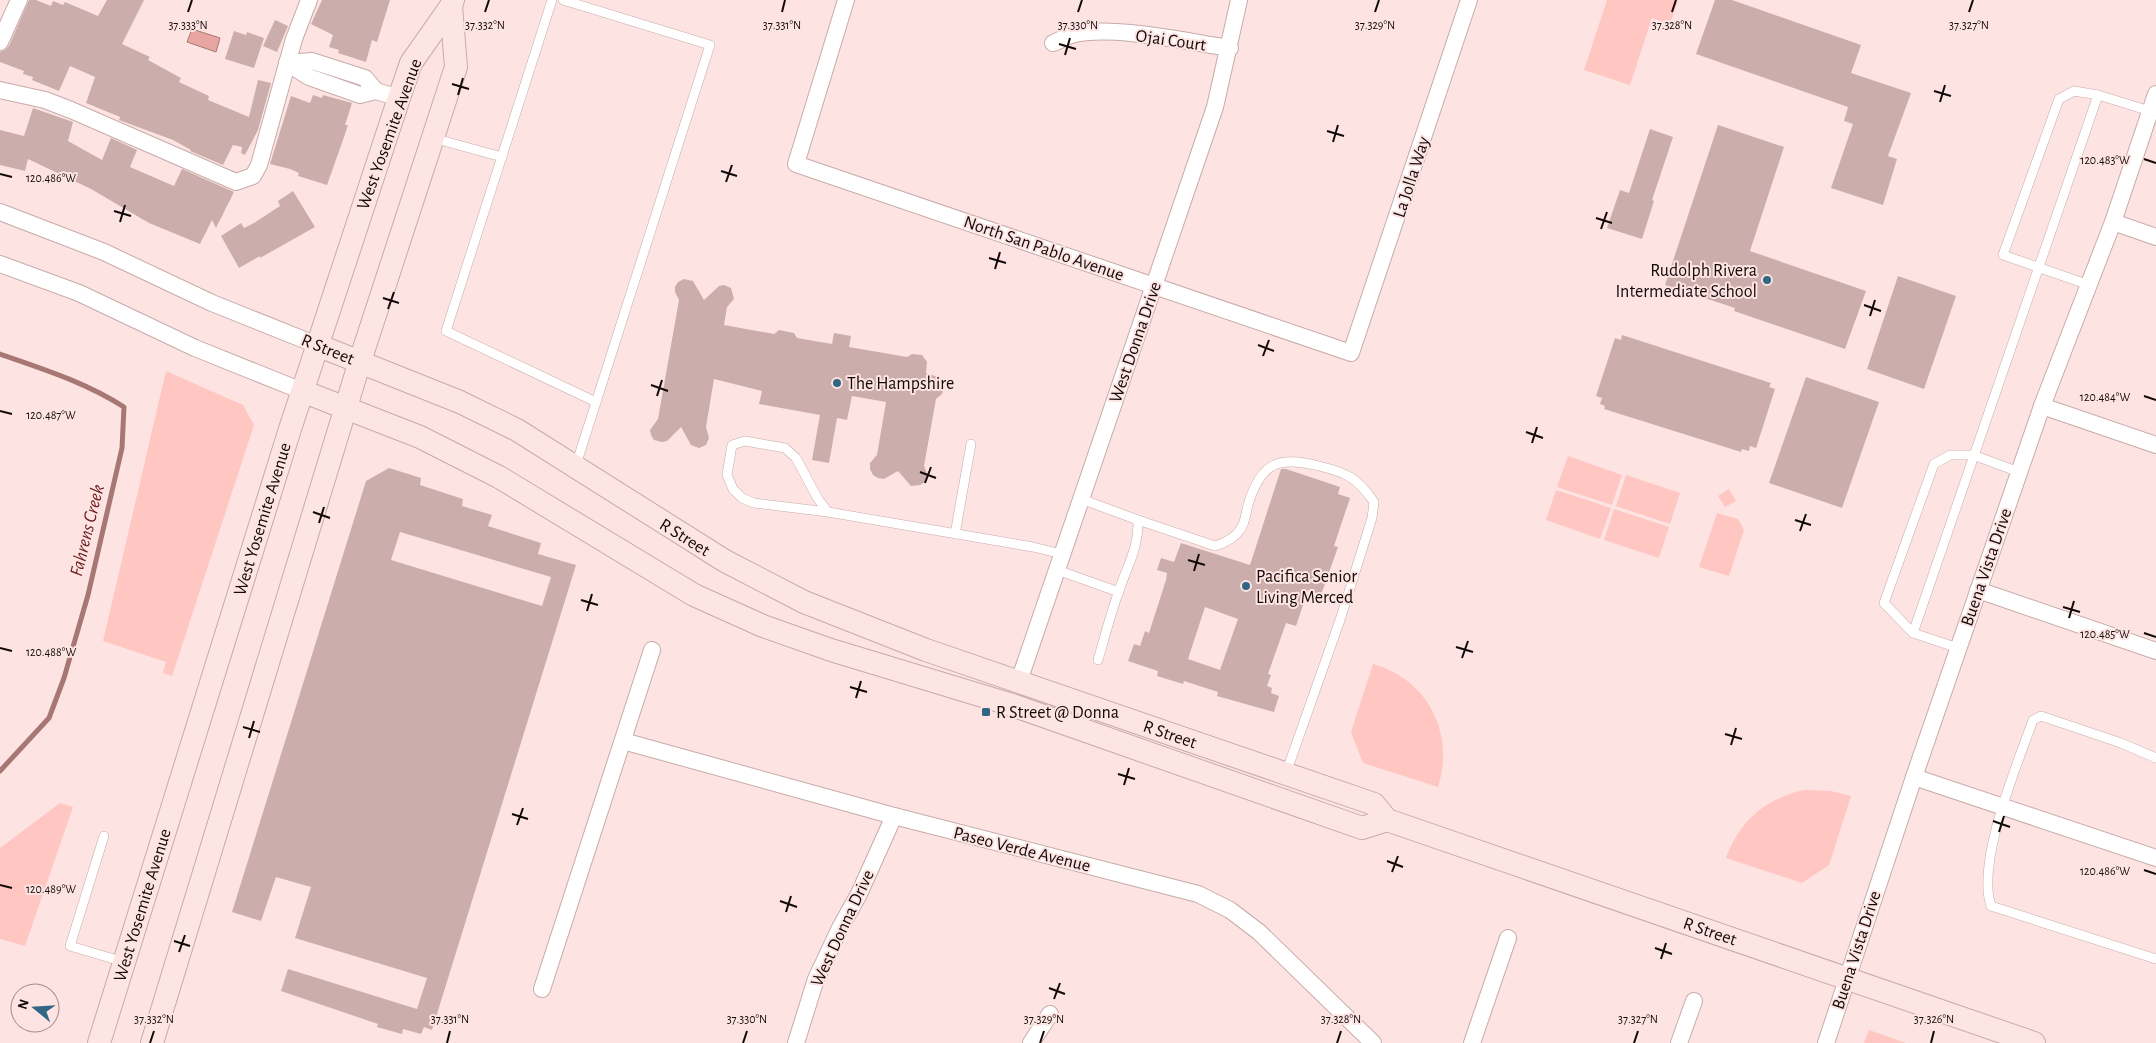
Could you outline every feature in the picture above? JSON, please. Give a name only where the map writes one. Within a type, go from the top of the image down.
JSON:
[{"type":"street","points":[[0,42],[19,0]]},
{"type":"street","points":[[0,90],[45,100],[71,110],[236,182],[253,176],[259,165],[294,39],[309,0]]},
{"type":"street","name":"North San Pablo Avenue","points":[[846,0],[796,164],[1351,353]]},
{"type":"street","name":"West Donna Drive","points":[[1019,681],[1215,107],[1230,48],[1239,0]]},
{"type":"street","name":"La Jolla Way","points":[[1351,353],[1470,0]]},
{"type":"street","name":"West Yosemite Avenue","points":[[99,1043],[302,391],[398,98],[410,63],[452,3]]},
{"type":"street","name":"West Yosemite Avenue","points":[[152,1043],[360,361],[456,67],[452,3]]},
{"type":"street","name":"Ojai Court","points":[[1053,43],[1071,35],[1098,32],[1131,33],[1230,48]]},
{"type":"street","points":[[287,63],[312,61],[321,63],[365,78],[376,91],[398,98]]},
{"type":"street","name":"Buena Vista Drive","points":[[1826,1043],[1914,777],[2019,472],[2042,406],[2113,222],[2156,94]]},
{"type":"street","name":"R Street","points":[[0,212],[104,252],[212,303],[460,402],[517,430],[724,561],[804,602],[926,650],[1374,804],[1386,820],[2034,1043]]},
{"type":"street","points":[[2113,222],[2156,237]]},
{"type":"street","name":"R Street","points":[[0,264],[79,293],[195,348],[420,437],[499,477],[694,595],[763,626],[831,650],[1009,704],[1362,828],[1386,820]]},
{"type":"street","points":[[2042,406],[2156,445]]},
{"type":"street","points":[[1978,590],[2156,651]]},
{"type":"street","points":[[542,989],[652,650]]},
{"type":"street","name":"Paseo Verde Avenue","points":[[623,741],[894,816],[1198,894],[1230,910],[1259,932],[1373,1043]]},
{"type":"street","points":[[1914,777],[2156,858]]},
{"type":"street","name":"West Donna Drive","points":[[796,1043],[816,979],[840,928],[859,894],[894,816]]},
{"type":"street","points":[[1472,1043],[1508,938]]},
{"type":"street","points":[[1680,1043],[1694,1001]]},
{"type":"street","points":[[1031,1043],[1050,1014]]},
{"type":"lane","points":[[552,0],[446,331],[596,402]]},
{"type":"lane","points":[[563,0],[710,45],[575,467]]},
{"type":"lane","points":[[2089,284],[2003,255],[2059,99],[2074,91],[2098,95],[2150,111]]},
{"type":"lane","points":[[1913,633],[2098,95]]},
{"type":"lane","points":[[433,138],[502,158]]},
{"type":"lane","points":[[828,512],[818,499],[796,458],[785,448],[745,441],[732,445],[727,475],[733,489],[742,498],[754,503],[828,512],[1033,547],[1062,554]]},
{"type":"lane","points":[[955,534],[971,444]]},
{"type":"lane","points":[[1958,648],[1913,633],[1884,603],[1934,464],[1950,455],[1973,456],[2019,472]]},
{"type":"lane","points":[[1081,499],[1215,546],[1227,542],[1241,530],[1249,501],[1260,479],[1270,467],[1282,461],[1298,461],[1338,470],[1361,484],[1374,502],[1372,518],[1286,775]]},
{"type":"lane","points":[[1098,660],[1118,592],[1129,569],[1139,534],[1138,520]]},
{"type":"lane","points":[[1057,570],[1118,592]]},
{"type":"lane","points":[[2156,758],[2121,743],[2041,716],[2033,720],[1996,828],[1986,894],[1991,906],[2156,959]]},
{"type":"lane","points":[[104,836],[70,946],[124,962]]},
{"type":"shaded area","points":[[1607,0],[1678,0],[1670,24],[1652,18],[1630,85],[1584,70]]},
{"type":"shaded area","points":[[192,29],[220,38],[216,52],[187,42]]},
{"type":"shaded area","points":[[166,371],[243,405],[254,425],[172,676],[163,673],[166,662],[103,641]]},
{"type":"shaded area","points":[[1568,456],[1622,475],[1612,505],[1557,487]]},
{"type":"shaded area","points":[[1626,475],[1680,493],[1670,524],[1616,506]]},
{"type":"shaded area","points":[[1729,489],[1736,501],[1725,507],[1718,496]]},
{"type":"shaded area","points":[[1556,490],[1611,508],[1600,539],[1546,520]]},
{"type":"shaded area","points":[[1614,509],[1669,527],[1659,558],[1604,540]]},
{"type":"shaded area","points":[[1717,513],[1738,519],[1744,530],[1729,576],[1699,567]]},
{"type":"shaded area","points":[[1373,664],[1392,671],[1409,682],[1432,711],[1439,729],[1443,748],[1438,787],[1363,763],[1351,732]]},
{"type":"shaded area","points":[[1804,790],[1831,791],[1851,796],[1829,865],[1802,883],[1726,858],[1738,833],[1755,814],[1777,799]]},
{"type":"shaded area","points":[[60,803],[73,807],[25,946],[0,939],[0,848]]},
{"type":"shaded area","points":[[1869,1030],[1906,1043],[1864,1043]]},
{"type":"building","points":[[29,0],[36,0],[51,6],[53,1],[63,5],[65,2],[98,16],[107,0],[144,0],[122,44],[150,57],[148,60],[181,78],[179,82],[209,96],[208,100],[249,117],[258,80],[271,83],[258,130],[245,155],[241,153],[242,147],[233,145],[223,165],[190,151],[173,140],[119,120],[120,117],[86,103],[95,77],[70,66],[59,91],[32,80],[33,77],[23,74],[24,71],[0,62],[0,52],[9,46]]},
{"type":"building","points":[[322,0],[390,0],[377,42],[372,40],[366,62],[338,53],[339,50],[329,47],[333,35],[311,24]]},
{"type":"building","points":[[1715,0],[1732,0],[1861,45],[1851,73],[1911,93],[1888,156],[1897,159],[1883,205],[1831,188],[1853,124],[1844,121],[1848,107],[1696,54]]},
{"type":"building","points":[[275,20],[288,26],[277,52],[263,46]]},
{"type":"building","points":[[234,31],[246,35],[247,32],[264,38],[254,68],[225,59]]},
{"type":"building","points":[[313,95],[322,98],[323,95],[352,103],[345,125],[348,125],[327,185],[298,176],[299,173],[290,169],[270,164],[291,96],[310,103]]},
{"type":"building","points":[[33,108],[73,122],[68,141],[102,160],[111,138],[137,150],[130,167],[174,186],[182,169],[234,192],[216,228],[212,220],[200,244],[149,223],[91,189],[28,159],[25,171],[0,165],[0,130],[24,136]]},
{"type":"building","points":[[1718,125],[1784,147],[1750,251],[1866,291],[1845,349],[1734,311],[1735,308],[1665,285]]},
{"type":"building","points":[[1650,129],[1673,137],[1652,200],[1654,201],[1642,239],[1607,228],[1620,190],[1629,193]]},
{"type":"building","points":[[293,191],[315,227],[239,268],[221,236],[241,223],[244,228],[254,223],[280,206],[278,201]]},
{"type":"building","points":[[1898,276],[1956,296],[1924,389],[1867,369]]},
{"type":"building","name":"The Hampshire","points":[[684,279],[693,281],[704,300],[719,286],[724,285],[731,288],[734,299],[727,307],[724,325],[774,334],[779,330],[794,333],[797,338],[832,344],[834,333],[851,336],[849,347],[907,357],[912,354],[922,355],[927,362],[926,373],[938,377],[944,387],[942,394],[936,399],[924,466],[927,474],[925,482],[920,485],[911,486],[898,471],[884,479],[873,475],[870,463],[877,455],[886,402],[852,396],[847,420],[837,418],[829,463],[812,460],[820,415],[759,404],[762,391],[714,379],[706,427],[709,438],[706,445],[699,448],[691,445],[681,427],[667,441],[654,440],[650,430],[658,419],[679,300],[675,287],[678,282]]},
{"type":"building","points":[[1622,335],[1771,383],[1769,387],[1775,389],[1756,448],[1750,446],[1749,451],[1742,449],[1741,452],[1604,409],[1605,406],[1600,404],[1602,398],[1596,396],[1615,338],[1621,340]]},
{"type":"building","points":[[1806,377],[1879,402],[1842,508],[1769,483]]},
{"type":"building","points":[[389,468],[421,478],[420,485],[463,499],[462,506],[492,515],[488,526],[541,543],[538,554],[576,565],[432,1030],[424,1027],[421,1034],[403,1029],[402,1034],[377,1027],[378,1024],[281,991],[288,969],[417,1009],[427,978],[295,938],[311,887],[276,877],[261,921],[232,912],[366,481]],"holes":[[[400,532],[551,577],[542,606],[391,560]]]},
{"type":"building","name":"Pacifica Senior Living Merced","points":[[1281,469],[1340,487],[1338,494],[1350,498],[1334,546],[1338,547],[1321,595],[1308,590],[1296,626],[1286,623],[1268,674],[1271,675],[1267,686],[1272,688],[1271,693],[1279,696],[1274,712],[1217,696],[1218,692],[1184,681],[1183,684],[1157,676],[1158,671],[1128,661],[1134,644],[1140,646],[1145,631],[1149,633],[1166,580],[1167,573],[1157,570],[1161,558],[1174,562],[1181,543],[1250,565]],"holes":[[[1205,607],[1238,619],[1220,670],[1188,659]]]},
{"type":"waterway","name":"Fahrens Creek","points":[[0,354],[79,383],[124,407],[122,448],[88,595],[64,678],[49,718],[0,771]]},
{"type":"place","name":"Rudolph Rivera Intermediate School","points":[[1767,280]]},
{"type":"place","name":"The Hampshire","points":[[837,383]]},
{"type":"place","name":"Pacifica Senior Living Merced","points":[[1246,586]]},
{"type":"place","name":"R Street @ Donna","points":[[986,712]]}]
